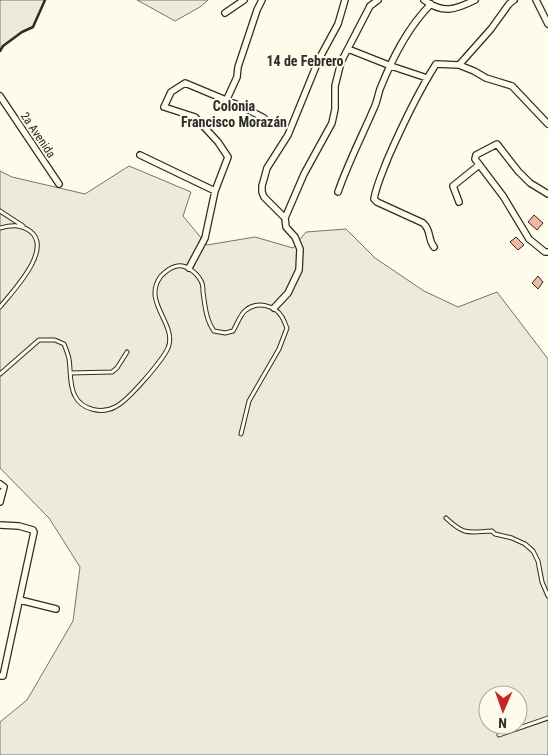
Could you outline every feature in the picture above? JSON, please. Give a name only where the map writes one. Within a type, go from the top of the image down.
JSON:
[{"type":"street","points":[[225,13],[244,0]]},
{"type":"street","points":[[226,101],[238,77],[238,67],[262,0]]},
{"type":"street","points":[[285,218],[264,197],[262,186],[267,168],[288,135],[319,59],[338,24],[345,0]]},
{"type":"street","points":[[274,308],[288,293],[298,270],[300,249],[295,237],[286,227],[285,218],[304,174],[332,123],[335,109],[335,86],[341,62],[370,6],[378,0]]},
{"type":"street","points":[[424,0],[430,4],[450,10],[461,8],[474,0]]},
{"type":"street","points":[[459,66],[514,0]]},
{"type":"street","points":[[536,0],[548,24]]},
{"type":"street","points":[[338,192],[347,165],[376,105],[380,90],[402,41],[420,14],[430,4]]},
{"type":"street","points":[[348,48],[390,66],[427,78]]},
{"type":"street","points":[[434,247],[430,241],[428,227],[423,223],[374,199],[384,168],[404,121],[436,64],[459,66],[474,71],[486,78],[512,86],[548,124]]},
{"type":"street","points":[[189,268],[205,238],[215,191],[228,158],[218,142],[194,117],[164,107],[171,92],[185,83],[264,118]]},
{"type":"street","name":"2a Avenida","points":[[0,96],[59,184]]},
{"type":"street","points":[[548,194],[530,183],[497,144],[476,155],[475,159],[479,166],[503,196],[529,239],[545,252],[548,252]]},
{"type":"street","points":[[140,155],[215,191]]},
{"type":"street","points":[[459,202],[453,186],[479,166]]},
{"type":"street","points":[[0,484],[4,487],[0,502]]},
{"type":"street","points":[[0,525],[25,527],[34,532],[2,676]]},
{"type":"street","points":[[20,600],[56,609]]},
{"type":"lane","points":[[0,211],[33,233],[37,242],[36,256],[32,265],[0,307]]},
{"type":"lane","points":[[0,228],[24,226]]},
{"type":"lane","points":[[0,374],[39,340],[55,340],[64,344],[69,358],[71,384],[76,398],[85,406],[100,411],[116,407],[131,394],[162,358],[169,346],[170,336],[156,302],[155,290],[158,280],[165,271],[177,265],[189,268],[202,281],[208,324],[214,331],[224,333],[233,331],[244,311],[254,305],[274,308],[282,316],[287,328],[279,349],[249,400],[241,434]]},
{"type":"lane","points":[[70,373],[112,372],[117,368],[127,352]]},
{"type":"lane","points":[[446,518],[464,532],[492,531],[495,534],[512,538],[525,544],[533,551],[538,561],[542,582],[548,596]]},
{"type":"lane","points":[[528,725],[548,718]]},
{"type":"shaded area","points":[[0,0],[45,0],[33,27],[22,32],[3,46],[0,51]]},
{"type":"shaded area","points":[[137,0],[208,0],[200,7],[175,21]]},
{"type":"shaded area","points":[[129,166],[191,192],[183,216],[207,245],[255,237],[293,248],[306,232],[346,229],[375,258],[424,291],[458,307],[497,292],[548,359],[548,755],[0,755],[0,722],[27,700],[73,621],[80,567],[49,518],[0,468],[0,171],[12,177],[85,194]]},
{"type":"building","points":[[534,215],[543,223],[537,230],[528,222]]},
{"type":"building","points":[[516,237],[524,245],[518,250],[510,242]]},
{"type":"building","points":[[538,276],[543,282],[538,289],[532,283]]},
{"type":"wall","points":[[0,51],[3,46],[22,32],[33,27],[45,0]]},
{"type":"district","name":"14 de Febrero","points":[[305,61]]},
{"type":"district","name":"Colonia Francisco Morazán","points":[[234,114]]}]
